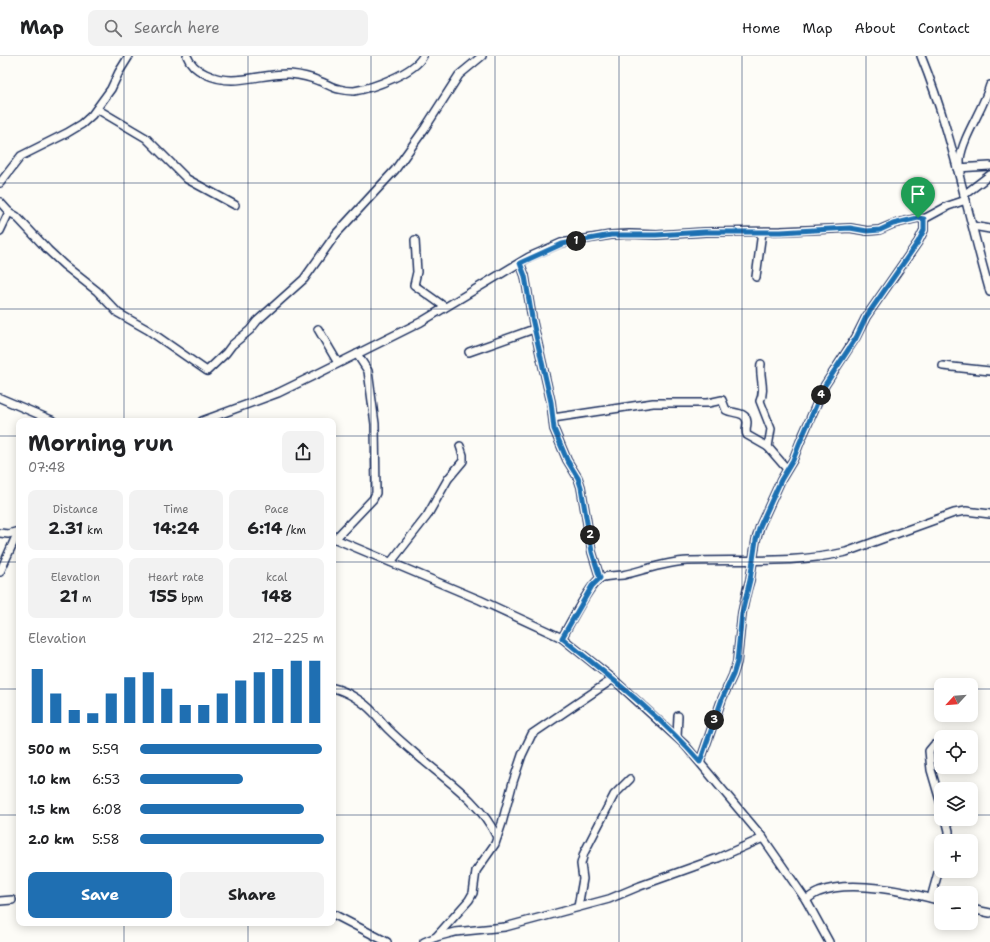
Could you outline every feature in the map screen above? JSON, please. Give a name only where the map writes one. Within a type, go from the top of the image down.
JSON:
[{"type":"street","points":[[186,56],[192,66],[197,70],[218,78],[231,80],[268,75],[303,75],[337,89],[353,91],[395,78],[419,63],[423,56]]},
{"type":"street","points":[[0,202],[9,212],[16,216],[64,265],[97,291],[118,313],[148,330],[207,371],[226,353],[232,345],[250,330],[257,321],[304,279],[336,234],[395,170],[425,128],[459,75],[482,56]]},
{"type":"street","points":[[921,56],[932,83],[959,168],[961,182],[990,292]]},
{"type":"street","points":[[0,183],[21,156],[82,124],[97,109],[111,89],[124,58]]},
{"type":"street","points":[[959,168],[963,150],[983,107],[990,85]]},
{"type":"street","points":[[97,109],[146,138],[187,179],[235,206]]},
{"type":"street","points":[[959,168],[990,166]]},
{"type":"street","points":[[210,418],[278,393],[357,354],[421,322],[520,263],[562,244],[611,235],[762,232],[850,228],[867,231],[880,230],[893,224],[918,218],[924,219],[965,197],[990,175]]},
{"type":"street","points":[[0,231],[9,212]]},
{"type":"street","points":[[700,762],[722,699],[737,662],[742,613],[760,526],[781,480],[793,460],[825,385],[856,338],[866,317],[918,242],[924,230],[924,219]]},
{"type":"street","points":[[973,226],[990,229]]},
{"type":"street","points":[[756,277],[762,232]]},
{"type":"street","points":[[415,240],[417,272],[414,285],[445,307]]},
{"type":"street","points":[[520,263],[525,276],[534,329],[548,389],[554,429],[561,448],[578,478],[581,487],[592,552],[600,578]]},
{"type":"street","points":[[318,329],[338,363]]},
{"type":"street","points":[[469,352],[534,329]]},
{"type":"street","points":[[336,536],[373,499],[376,493],[374,424],[368,371],[357,354]]},
{"type":"street","points":[[761,364],[760,378],[764,393],[760,401],[771,429],[768,447]]},
{"type":"street","points":[[943,366],[990,371]]},
{"type":"street","points":[[0,398],[47,418]]},
{"type":"street","points":[[553,418],[653,403],[708,403],[722,400],[728,412],[742,414],[745,417],[747,421],[746,432],[749,437],[768,447],[787,469]]},
{"type":"street","points":[[391,562],[427,516],[445,484],[463,461],[460,446]]},
{"type":"street","points":[[562,638],[592,586],[600,578],[624,575],[666,563],[830,556],[857,548],[954,513],[966,511],[990,514]]},
{"type":"street","points":[[0,533],[8,534],[16,532]]},
{"type":"street","points":[[0,572],[16,536]]},
{"type":"street","points":[[336,539],[480,600],[562,638],[613,679],[677,737],[700,762],[763,838],[806,900],[829,942]]},
{"type":"street","points":[[436,937],[469,900],[473,893],[476,871],[495,844],[498,837],[513,782],[524,750],[532,734],[613,679]]},
{"type":"street","points":[[336,689],[362,702],[373,712],[407,746],[481,811],[492,825],[498,837]]},
{"type":"street","points":[[677,737],[678,716]]},
{"type":"street","points":[[934,745],[929,751],[931,770],[935,782]]},
{"type":"street","points":[[578,907],[583,879],[582,864],[584,853],[614,795],[630,778]]},
{"type":"street","points":[[424,942],[455,932],[505,927],[609,899],[640,886],[718,858],[763,838]]},
{"type":"street","points":[[931,898],[937,878]]},
{"type":"street","points":[[806,900],[819,892],[840,887],[861,887],[914,894],[934,899]]},
{"type":"street","points":[[0,901],[12,900]]},
{"type":"street","points":[[978,910],[990,913]]},
{"type":"street","points":[[336,916],[386,942]]},
{"type":"route","points":[[918,218],[924,219],[924,230],[918,242],[866,317],[856,338],[840,360],[825,385],[793,460],[781,480],[760,526],[742,613],[737,662],[722,699],[700,762],[656,717],[613,679],[562,638],[592,586],[600,578],[592,552],[586,507],[581,487],[578,478],[561,448],[558,436],[554,429],[547,382],[532,318],[525,276],[520,263],[529,257],[562,244],[611,235],[656,235],[705,232],[781,232],[850,228],[867,231],[880,230],[893,224],[918,218]]}]
